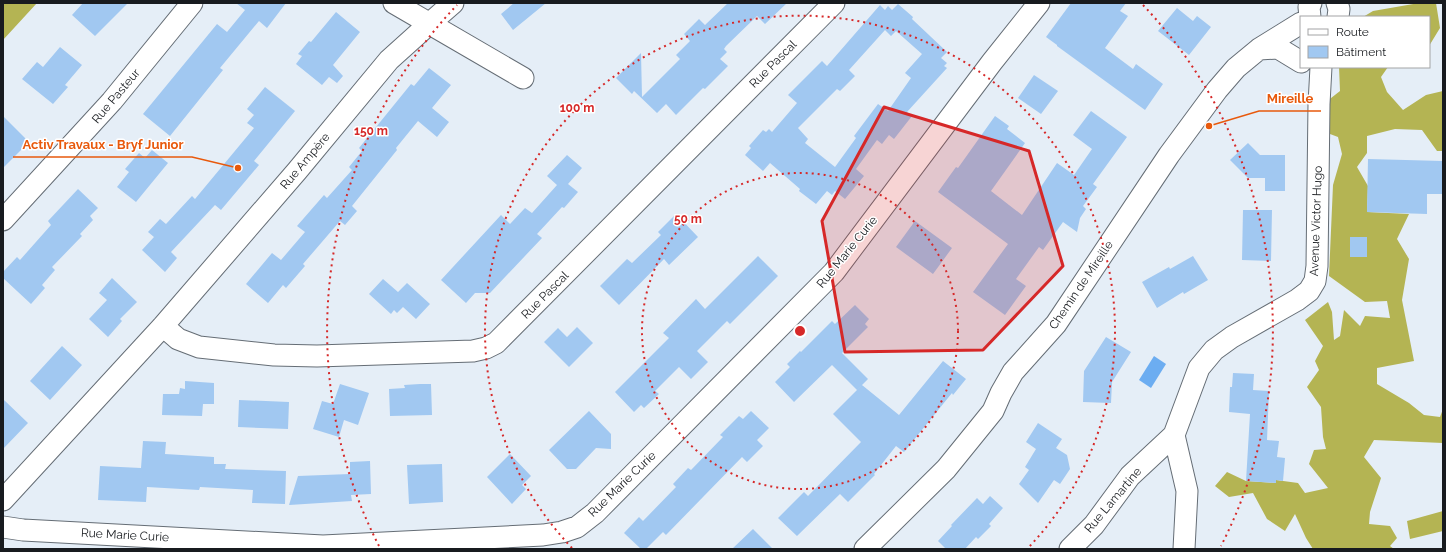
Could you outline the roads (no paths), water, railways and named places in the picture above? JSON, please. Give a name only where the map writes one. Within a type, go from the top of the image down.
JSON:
[{"type":"street","name":"Rue Pasteur","points":[[3,220],[112,101],[192,3]]},
{"type":"street","points":[[394,3],[523,78]]},
{"type":"street","name":"Rue Ampère","points":[[163,326],[292,177],[390,60],[453,3]]},
{"type":"street","name":"Rue Pascal","points":[[163,326],[178,339],[199,347],[274,355],[317,356],[473,351],[486,348],[496,343],[834,3]]},
{"type":"street","name":"Rue Marie Curie","points":[[3,527],[23,530],[323,546],[543,535],[562,532],[577,527],[595,513],[834,272],[992,62],[1039,3]]},
{"type":"street","points":[[1310,16],[1309,7],[1311,3]]},
{"type":"street","name":"Chemin de Mireille","points":[[865,549],[946,469],[980,428],[993,411],[1013,372],[1056,324],[1157,173],[1210,98],[1236,68],[1259,49],[1300,24]]},
{"type":"street","points":[[1259,49],[1278,48],[1300,61]]},
{"type":"street","name":"Avenue Victor Hugo","points":[[1174,435],[1199,368],[1214,350],[1232,337],[1297,300],[1309,291],[1315,281],[1317,266],[1317,70]]},
{"type":"street","points":[[3,500],[163,326]]},
{"type":"street","points":[[1174,435],[1187,491],[1184,549]]},
{"type":"street","name":"Rue Lamartine","points":[[1070,549],[1094,525],[1130,476],[1174,435]]},
{"type":"water","points":[[1154,356],[1166,364],[1151,388],[1139,380]]},
{"type":"place","name":"Mireille","points":[[1209,126]]},
{"type":"place","name":"Activ Travaux - Bryf Junior","points":[[238,168]]}]
